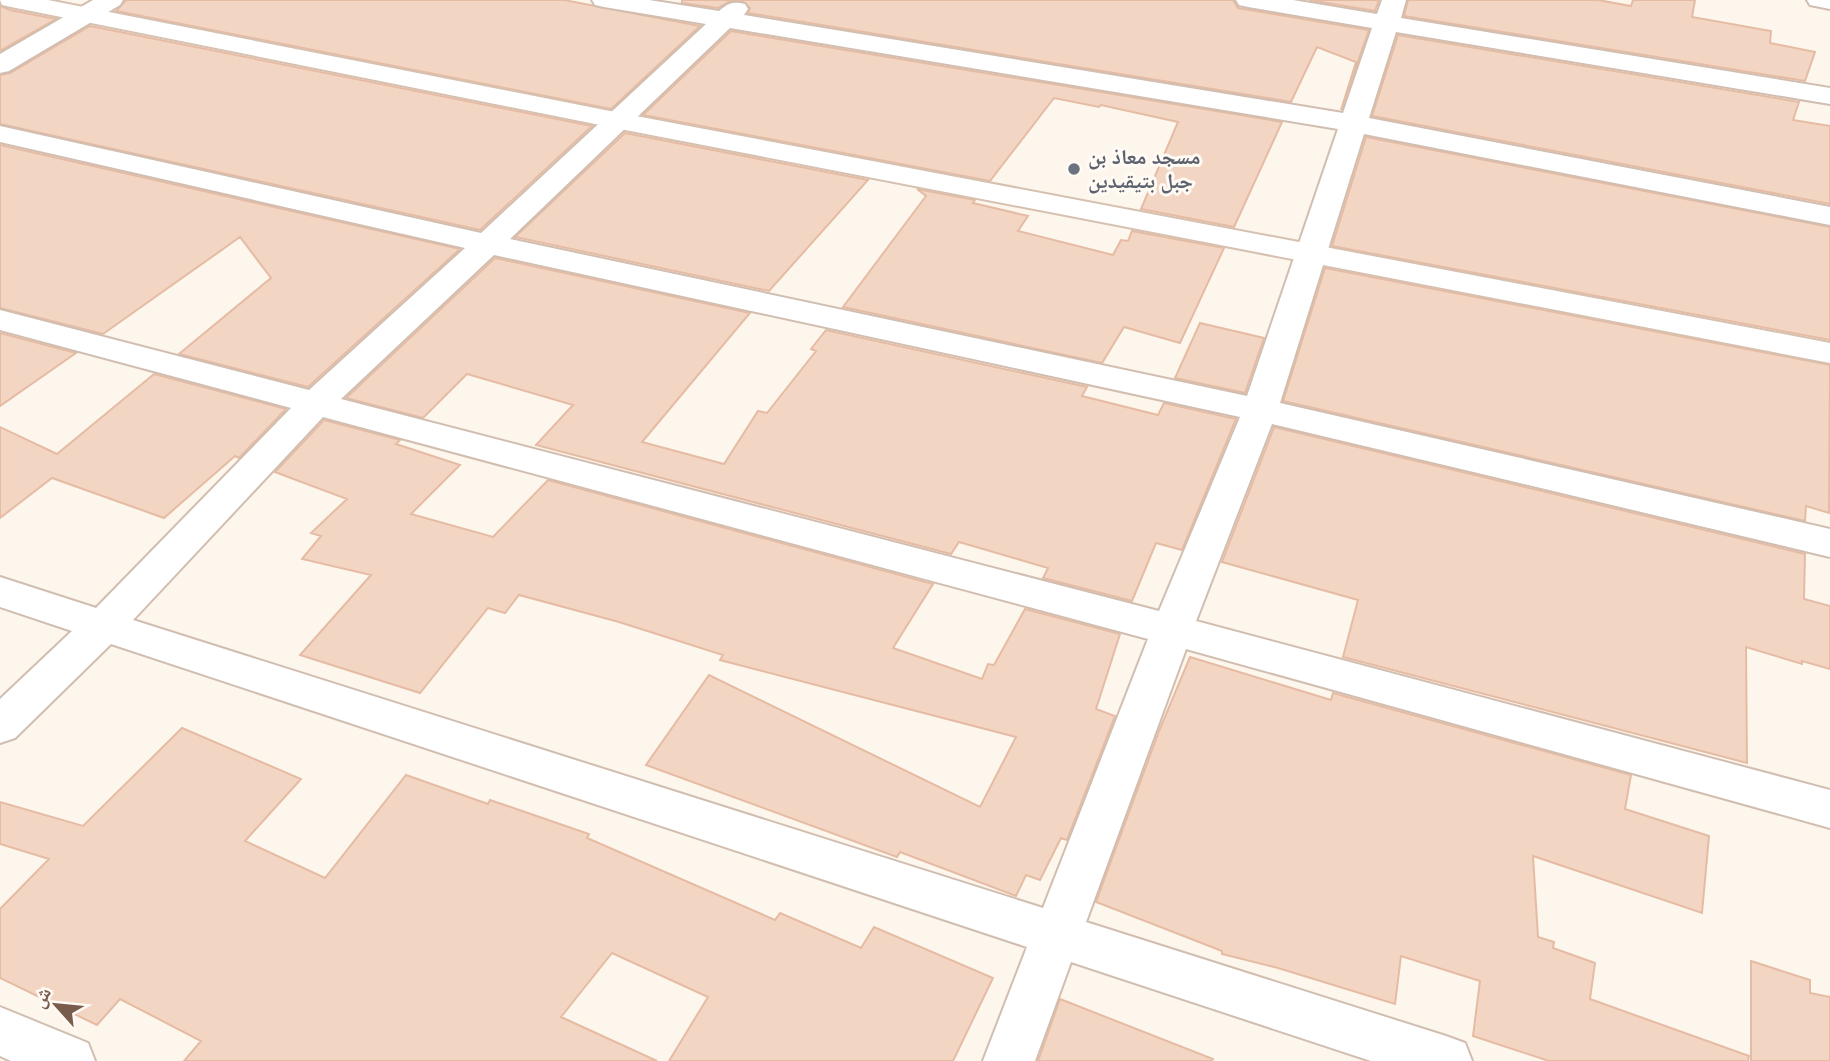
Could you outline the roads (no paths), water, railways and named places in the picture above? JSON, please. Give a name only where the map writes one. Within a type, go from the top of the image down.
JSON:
[{"type":"street","points":[[11,0],[620,121],[1830,353]]},
{"type":"street","points":[[0,65],[111,0]]},
{"type":"street","points":[[604,0],[734,10],[1353,123],[1830,216]]},
{"type":"street","points":[[1248,0],[1390,11],[1830,96]]},
{"type":"street","points":[[1819,0],[1830,2]]},
{"type":"street","points":[[0,726],[102,627],[315,404],[620,121],[734,10]]},
{"type":"street","points":[[1009,1061],[1172,630],[1260,411],[1390,11]]},
{"type":"street","points":[[0,134],[488,244],[1260,411],[1830,543]]},
{"type":"street","points":[[0,320],[1172,630],[1830,809]]},
{"type":"street","points":[[0,592],[1446,1061]]},
{"type":"street","points":[[0,1031],[69,1061]]},
{"type":"place","name":"مسجد معاذ بن جبل بتيقيدين","points":[[1074,169]]}]
